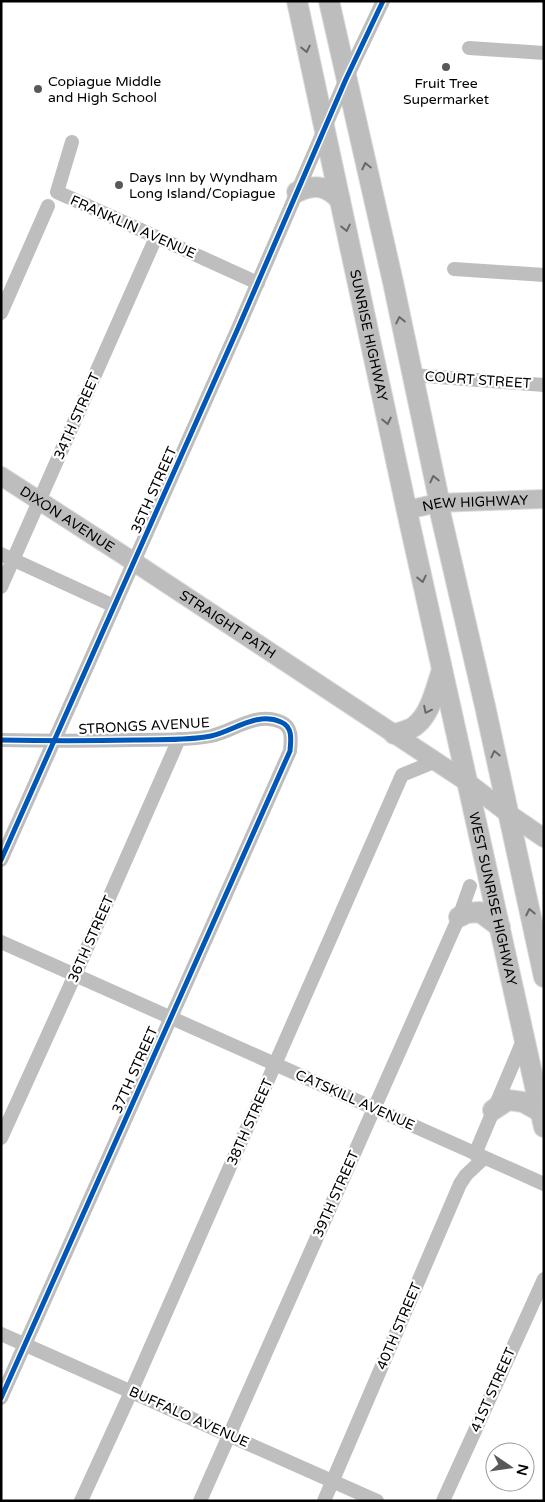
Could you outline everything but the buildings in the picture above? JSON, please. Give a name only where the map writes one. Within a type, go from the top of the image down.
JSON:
[{"type":"highway","name":"SUNRISE HIGHWAY","points":[[296,1],[442,670]]},
{"type":"highway","points":[[329,1],[393,282],[438,495],[438,503],[544,977]]},
{"type":"highway","points":[[297,192],[305,188],[319,187],[327,189],[340,200]]},
{"type":"highway","points":[[394,734],[414,727],[422,720],[436,690],[442,670]]},
{"type":"highway","name":"WEST SUNRISE HIGHWAY","points":[[442,670],[542,1120]]},
{"type":"highway","points":[[459,917],[467,913],[480,912],[500,927]]},
{"type":"highway","points":[[493,1110],[508,1100],[523,1102],[542,1120]]},
{"type":"main road","name":"DIXON AVENUE","points":[[1,476],[134,562]]},
{"type":"main road","name":"NEW HIGHWAY","points":[[406,510],[438,503],[544,500]]},
{"type":"main road","name":"STRAIGHT PATH","points":[[134,562],[394,734]]},
{"type":"main road","points":[[394,734],[467,782],[544,838]]},
{"type":"street","name":"35TH STREET","points":[[1,860],[382,1]]},
{"type":"street","points":[[469,48],[544,53]]},
{"type":"street","name":"FRANKLIN AVENUE","points":[[72,142],[56,192],[258,283]]},
{"type":"street","points":[[1,313],[48,206]]},
{"type":"street","name":"34TH STREET","points":[[1,587],[7,557],[40,501],[154,244]]},
{"type":"street","points":[[454,269],[544,275]]},
{"type":"street","name":"COURT STREET","points":[[412,375],[544,385]]},
{"type":"street","points":[[7,557],[114,606]]},
{"type":"street","name":"STRONGS AVENUE","points":[[1,740],[179,739],[212,736],[256,719],[269,719],[281,722],[288,727],[292,736],[290,751]]},
{"type":"street","name":"36TH STREET","points":[[1,1138],[179,739]]},
{"type":"street","name":"37TH STREET","points":[[1,1398],[290,751]]},
{"type":"street","name":"38TH STREET","points":[[81,1501],[131,1392],[402,775],[436,761]]},
{"type":"street","name":"39TH STREET","points":[[200,1501],[459,917],[470,886]]},
{"type":"street","name":"CATSKILL AVENUE","points":[[1,942],[544,1184]]},
{"type":"street","name":"40TH STREET","points":[[324,1501],[460,1184],[479,1156],[493,1110],[524,1038]]},
{"type":"street","name":"41ST STREET","points":[[443,1501],[544,1279]]},
{"type":"street","name":"BUFFALO AVENUE","points":[[1,1334],[378,1501]]},
{"type":"cycle path","points":[[1,860],[239,326],[346,79],[383,1]]},
{"type":"cycle path","points":[[1,740],[193,739],[220,734],[254,720],[263,719],[272,719],[285,724],[288,727],[291,738],[290,751],[1,1398]]},
{"type":"place","name":"Fruit Tree Supermarket","points":[[446,67]]},
{"type":"place","name":"Copiague Middle and High School","points":[[38,89]]},
{"type":"place","name":"Days Inn by Wyndham Long Island/Copiague","points":[[119,185]]}]
